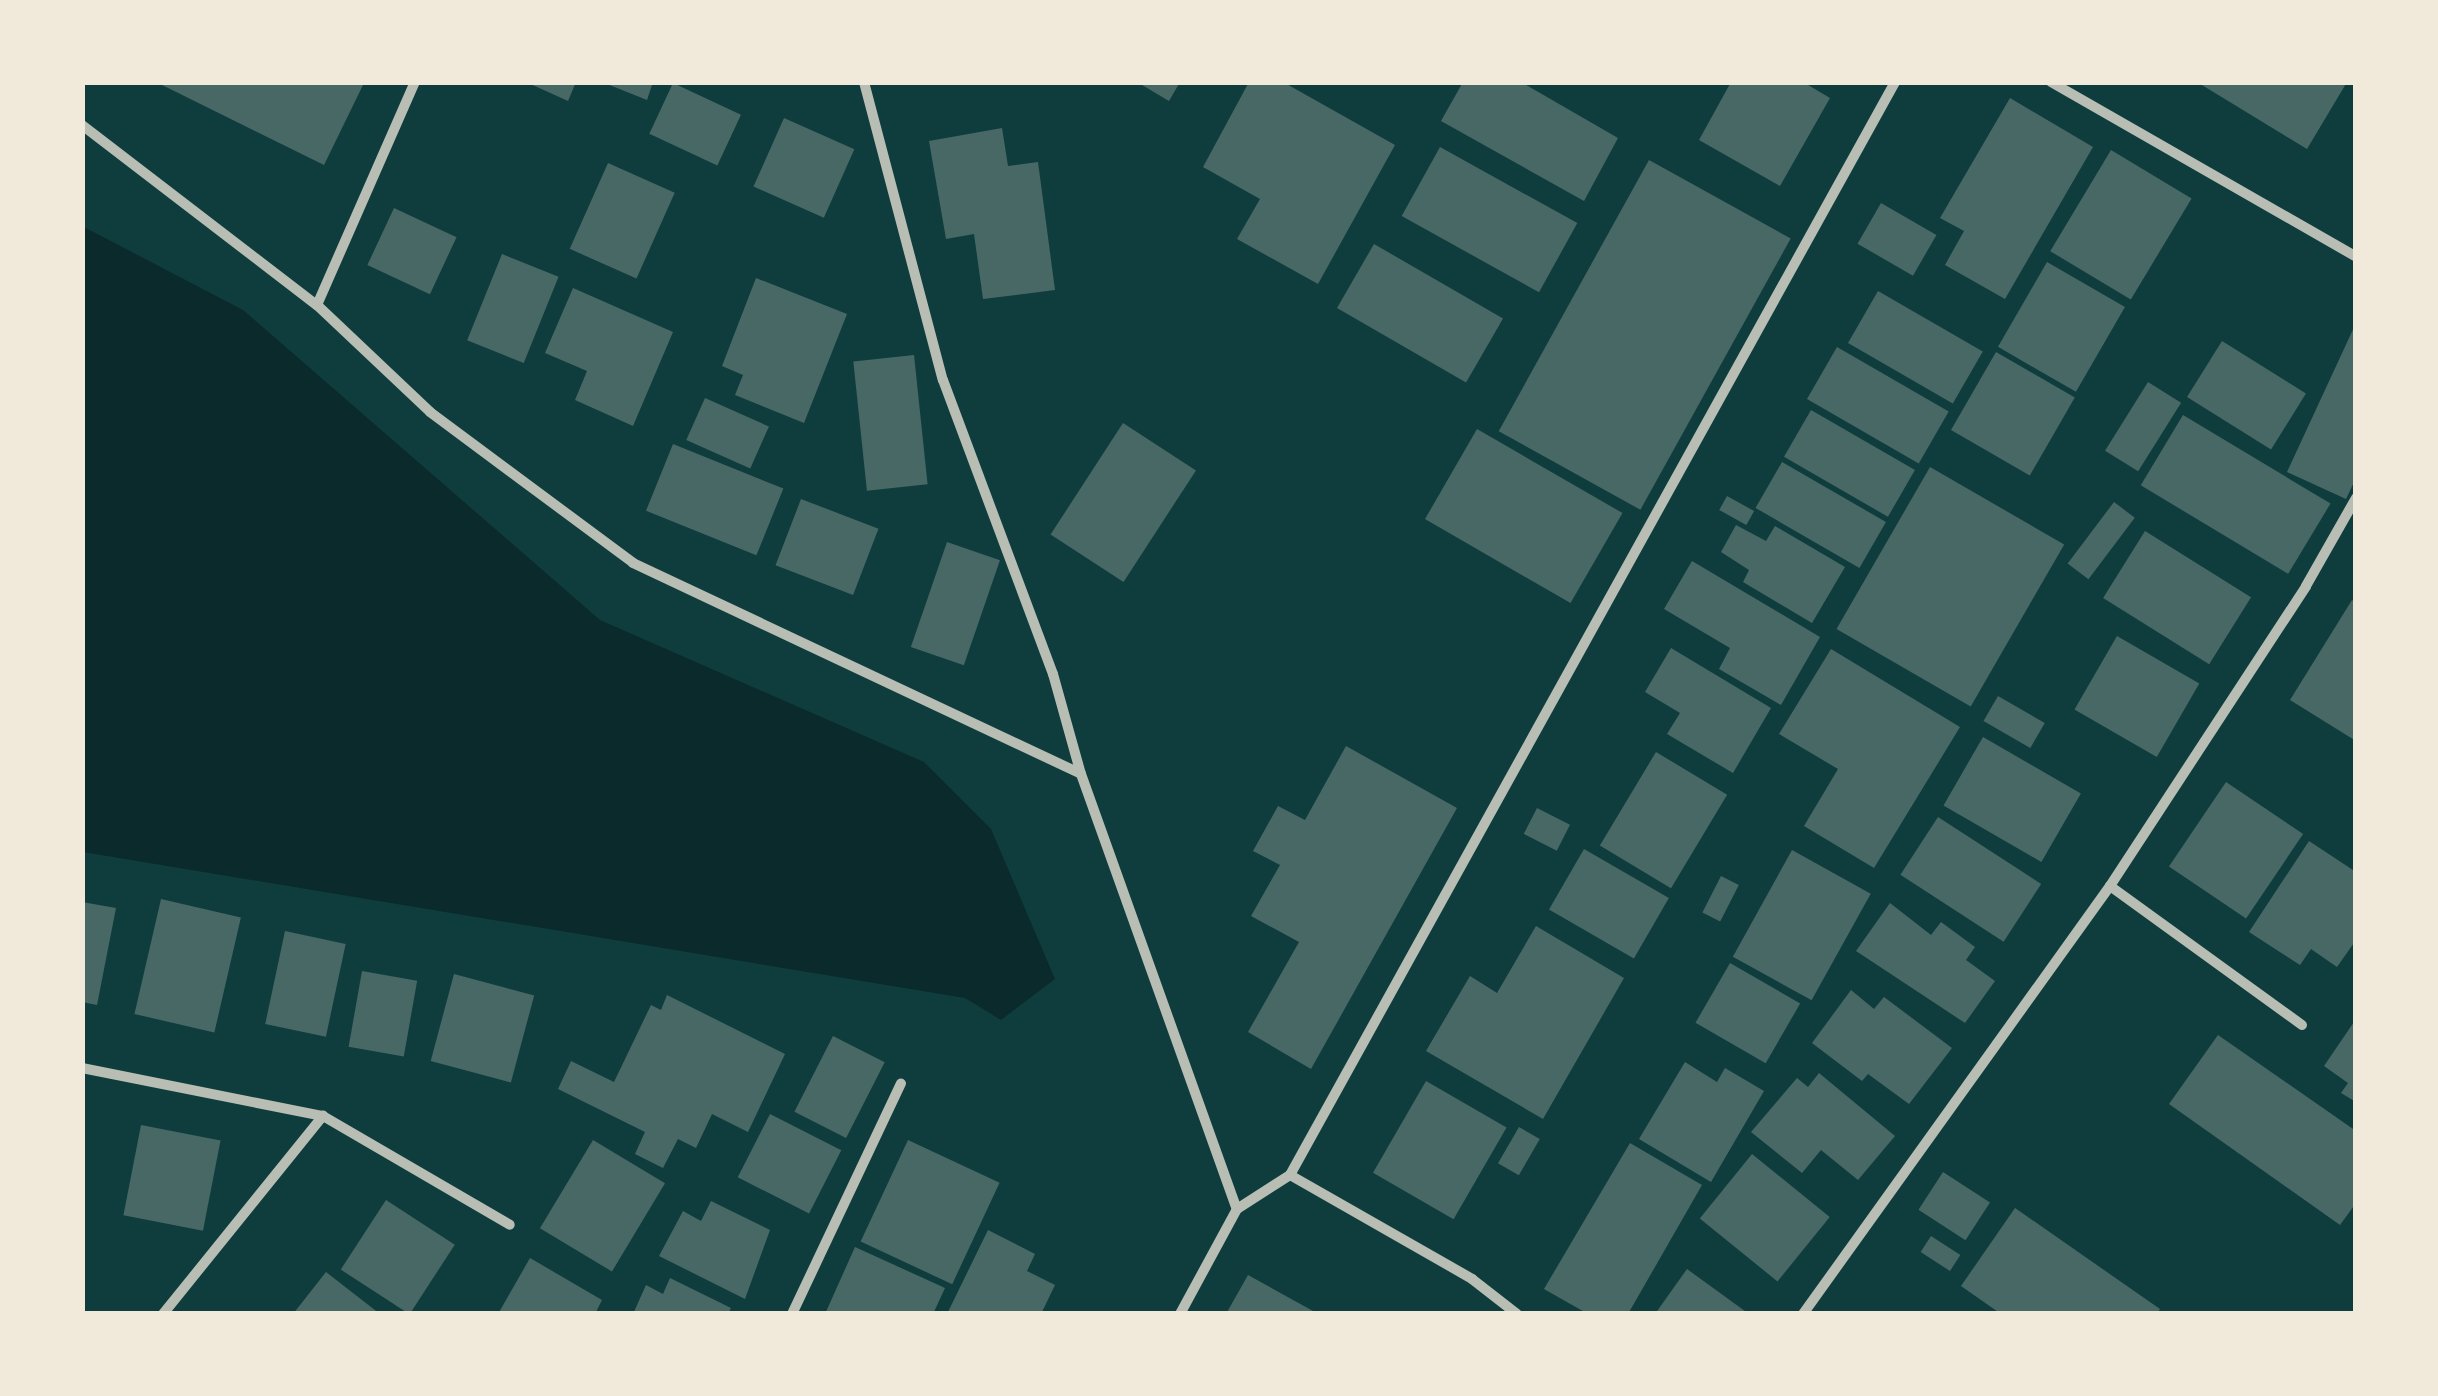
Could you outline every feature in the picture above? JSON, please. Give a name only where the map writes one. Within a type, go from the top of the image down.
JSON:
[{"type":"street","points":[[317,305],[415,82]]},
{"type":"street","points":[[864,82],[943,380],[1053,674],[1081,774],[1237,1209]]},
{"type":"street","points":[[1180,1314],[1237,1209],[1290,1174],[1895,82]]},
{"type":"street","points":[[2050,82],[2356,256]]},
{"type":"street","points":[[82,126],[317,305],[430,412],[633,563],[1081,774]]},
{"type":"street","points":[[1802,1314],[2110,886],[2306,586],[2356,498]]},
{"type":"street","points":[[2110,886],[2302,1025]]},
{"type":"street","points":[[82,1068],[323,1116],[510,1225]]},
{"type":"street","points":[[792,1314],[901,1083]]},
{"type":"street","points":[[163,1314],[323,1116]]},
{"type":"street","points":[[1290,1174],[1472,1279],[1517,1314]]},
{"type":"water","points":[[82,226],[243,310],[600,620],[924,762],[991,829],[1055,979],[1001,1020],[965,998],[83,852]]},
{"type":"building","points":[[156,82],[358,82],[363,85],[324,165]]},
{"type":"building","points":[[526,82],[576,82],[568,101]]},
{"type":"building","points":[[602,82],[653,82],[647,100]]},
{"type":"building","points":[[1137,82],[1180,82],[1169,101]]},
{"type":"building","points":[[1249,82],[1283,82],[1395,145],[1318,284],[1237,239],[1260,199],[1203,167]]},
{"type":"building","points":[[1463,82],[1521,82],[1618,138],[1584,201],[1441,121]]},
{"type":"building","points":[[1731,82],[1803,82],[1830,98],[1780,186],[1699,140]]},
{"type":"building","points":[[2197,82],[2347,82],[2307,149]]},
{"type":"building","points":[[673,83],[741,115],[717,165],[649,134]]},
{"type":"building","points":[[2010,98],[2093,147],[2005,299],[1945,265],[1964,231],[1940,218]]},
{"type":"building","points":[[784,118],[854,149],[824,218],[753,187]]},
{"type":"building","points":[[1002,128],[1008,166],[1038,162],[1055,290],[983,299],[974,234],[946,239],[929,141]]},
{"type":"building","points":[[1440,147],[1577,223],[1539,292],[1402,216]]},
{"type":"building","points":[[2111,150],[2192,198],[2131,300],[2050,251]]},
{"type":"building","points":[[1649,160],[1791,239],[1640,510],[1499,431]]},
{"type":"building","points":[[608,163],[675,193],[636,279],[570,249]]},
{"type":"building","points":[[1881,203],[1936,235],[1913,276],[1858,244]]},
{"type":"building","points":[[394,208],[457,237],[430,294],[367,265]]},
{"type":"building","points":[[1374,244],[1503,318],[1466,383],[1337,308]]},
{"type":"building","points":[[502,254],[559,277],[524,363],[467,340]]},
{"type":"building","points":[[2047,262],[2125,307],[2076,392],[1998,347]]},
{"type":"building","points":[[756,278],[847,314],[804,423],[735,395],[743,375],[722,366]]},
{"type":"building","points":[[573,288],[673,332],[633,426],[575,400],[587,371],[545,353]]},
{"type":"building","points":[[1878,291],[1983,352],[1953,403],[1848,343]]},
{"type":"building","points":[[2356,323],[2356,478],[2346,499],[2287,472]]},
{"type":"building","points":[[2222,341],[2306,393],[2271,449],[2187,397]]},
{"type":"building","points":[[1837,347],[1949,412],[1919,463],[1807,399]]},
{"type":"building","points":[[1996,352],[2075,397],[2030,475],[1951,430]]},
{"type":"building","points":[[914,355],[928,484],[867,491],[853,361]]},
{"type":"building","points":[[2148,382],[2181,403],[2138,471],[2105,451]]},
{"type":"building","points":[[705,398],[769,426],[750,468],[686,440]]},
{"type":"building","points":[[1811,410],[1915,470],[1888,517],[1784,457]]},
{"type":"building","points":[[2183,415],[2330,504],[2288,574],[2141,485]]},
{"type":"building","points":[[1123,423],[1196,470],[1124,582],[1051,535]]},
{"type":"building","points":[[1477,429],[1622,513],[1570,603],[1425,519]]},
{"type":"building","points":[[673,444],[783,489],[756,555],[646,511]]},
{"type":"building","points":[[1782,462],[1886,522],[1859,568],[1756,508]]},
{"type":"building","points":[[1930,467],[2064,544],[1971,706],[1836,629]]},
{"type":"building","points":[[1727,496],[1754,511],[1746,525],[1719,510]]},
{"type":"building","points":[[801,499],[878,529],[853,595],[776,565]]},
{"type":"building","points":[[2114,502],[2135,518],[2088,579],[2068,563]]},
{"type":"building","points":[[1736,525],[1766,541],[1775,526],[1845,567],[1812,623],[1743,582],[1749,570],[1721,552]]},
{"type":"building","points":[[2145,531],[2251,597],[2209,664],[2103,598]]},
{"type":"building","points":[[947,542],[1000,560],[964,665],[911,647]]},
{"type":"building","points":[[1692,561],[1820,637],[1781,705],[1719,669],[1730,648],[1664,609]]},
{"type":"building","points":[[2352,600],[2356,603],[2356,741],[2290,700]]},
{"type":"building","points":[[2117,636],[2199,684],[2157,757],[2074,710]]},
{"type":"building","points":[[1671,648],[1771,708],[1733,773],[1667,734],[1680,713],[1645,692]]},
{"type":"building","points":[[1831,649],[1960,727],[1874,868],[1804,826],[1838,769],[1779,734]]},
{"type":"building","points":[[1998,696],[2045,723],[2030,748],[1984,721]]},
{"type":"building","points":[[1983,737],[2081,793],[2041,862],[1944,805]]},
{"type":"building","points":[[1346,746],[1457,808],[1311,1069],[1248,1032],[1299,942],[1251,916],[1280,865],[1253,851],[1278,806],[1305,820]]},
{"type":"building","points":[[1656,752],[1727,795],[1671,888],[1600,845]]},
{"type":"building","points":[[2226,782],[2303,834],[2246,919],[2169,867]]},
{"type":"building","points":[[1537,808],[1570,825],[1557,851],[1524,834]]},
{"type":"building","points":[[1938,817],[2041,884],[2004,942],[1900,875]]},
{"type":"building","points":[[2309,841],[2356,872],[2356,940],[2337,967],[2311,949],[2300,965],[2249,932]]},
{"type":"building","points":[[1584,849],[1669,898],[1634,959],[1549,910]]},
{"type":"building","points":[[1792,850],[1871,894],[1812,1000],[1733,957]]},
{"type":"building","points":[[1721,876],[1739,885],[1720,922],[1702,913]]},
{"type":"building","points":[[161,899],[241,917],[214,1032],[134,1014]]},
{"type":"building","points":[[82,902],[116,908],[97,1005],[82,1002]]},
{"type":"building","points":[[1890,903],[1931,935],[1941,922],[1975,947],[1966,960],[1995,981],[1965,1023],[1856,951]]},
{"type":"building","points":[[1536,926],[1624,978],[1543,1119],[1426,1051],[1470,976],[1497,993]]},
{"type":"building","points":[[285,931],[346,944],[326,1037],[265,1024]]},
{"type":"building","points":[[1730,963],[1800,1003],[1766,1063],[1696,1023]]},
{"type":"building","points":[[362,971],[417,981],[404,1057],[349,1047]]},
{"type":"building","points":[[454,974],[534,995],[511,1082],[431,1061]]},
{"type":"building","points":[[1851,990],[1874,1009],[1884,997],[1952,1048],[1909,1104],[1868,1074],[1862,1081],[1812,1043]]},
{"type":"building","points":[[667,995],[785,1054],[748,1132],[712,1114],[696,1148],[678,1139],[663,1168],[635,1154],[645,1132],[558,1089],[571,1061],[614,1082],[651,1005],[661,1010]]},
{"type":"building","points":[[2356,1019],[2356,1102],[2341,1093],[2348,1083],[2324,1066]]},
{"type":"building","points":[[2218,1035],[2356,1131],[2356,1203],[2340,1225],[2169,1104]]},
{"type":"building","points":[[833,1036],[885,1062],[846,1138],[794,1112]]},
{"type":"building","points":[[1685,1062],[1717,1082],[1725,1068],[1764,1091],[1711,1182],[1639,1139]]},
{"type":"building","points":[[1819,1073],[1895,1136],[1858,1180],[1821,1150],[1802,1173],[1751,1132],[1797,1078],[1808,1087]]},
{"type":"building","points":[[1426,1081],[1507,1128],[1454,1219],[1373,1173]]},
{"type":"building","points":[[770,1114],[841,1150],[809,1214],[738,1177]]},
{"type":"building","points":[[141,1125],[221,1140],[203,1231],[123,1215]]},
{"type":"building","points":[[1519,1127],[1540,1139],[1519,1175],[1498,1163]]},
{"type":"building","points":[[593,1140],[665,1183],[612,1272],[540,1228]]},
{"type":"building","points":[[908,1140],[1000,1183],[952,1284],[861,1242]]},
{"type":"building","points":[[1630,1143],[1702,1185],[1628,1314],[1588,1314],[1544,1289]]},
{"type":"building","points":[[1752,1154],[1830,1217],[1777,1281],[1700,1219]]},
{"type":"building","points":[[1943,1172],[1990,1202],[1965,1240],[1918,1210]]},
{"type":"building","points":[[386,1200],[455,1245],[410,1314],[341,1270]]},
{"type":"building","points":[[711,1201],[770,1230],[745,1299],[659,1256],[683,1211],[701,1221]]},
{"type":"building","points":[[2015,1208],[2160,1309],[2157,1314],[2001,1314],[1961,1286]]},
{"type":"building","points":[[988,1230],[1035,1254],[1027,1271],[1055,1285],[1041,1314],[947,1314]]},
{"type":"building","points":[[1931,1236],[1960,1255],[1950,1271],[1921,1252]]},
{"type":"building","points":[[855,1247],[945,1288],[933,1314],[825,1314]]},
{"type":"building","points":[[530,1258],[602,1300],[595,1314],[498,1314]]},
{"type":"building","points":[[1687,1269],[1749,1314],[1655,1314]]},
{"type":"building","points":[[326,1272],[380,1314],[293,1314]]},
{"type":"building","points":[[1248,1275],[1313,1311],[1226,1314]]},
{"type":"building","points":[[670,1278],[731,1308],[728,1314],[633,1314],[646,1285],[663,1294]]}]
